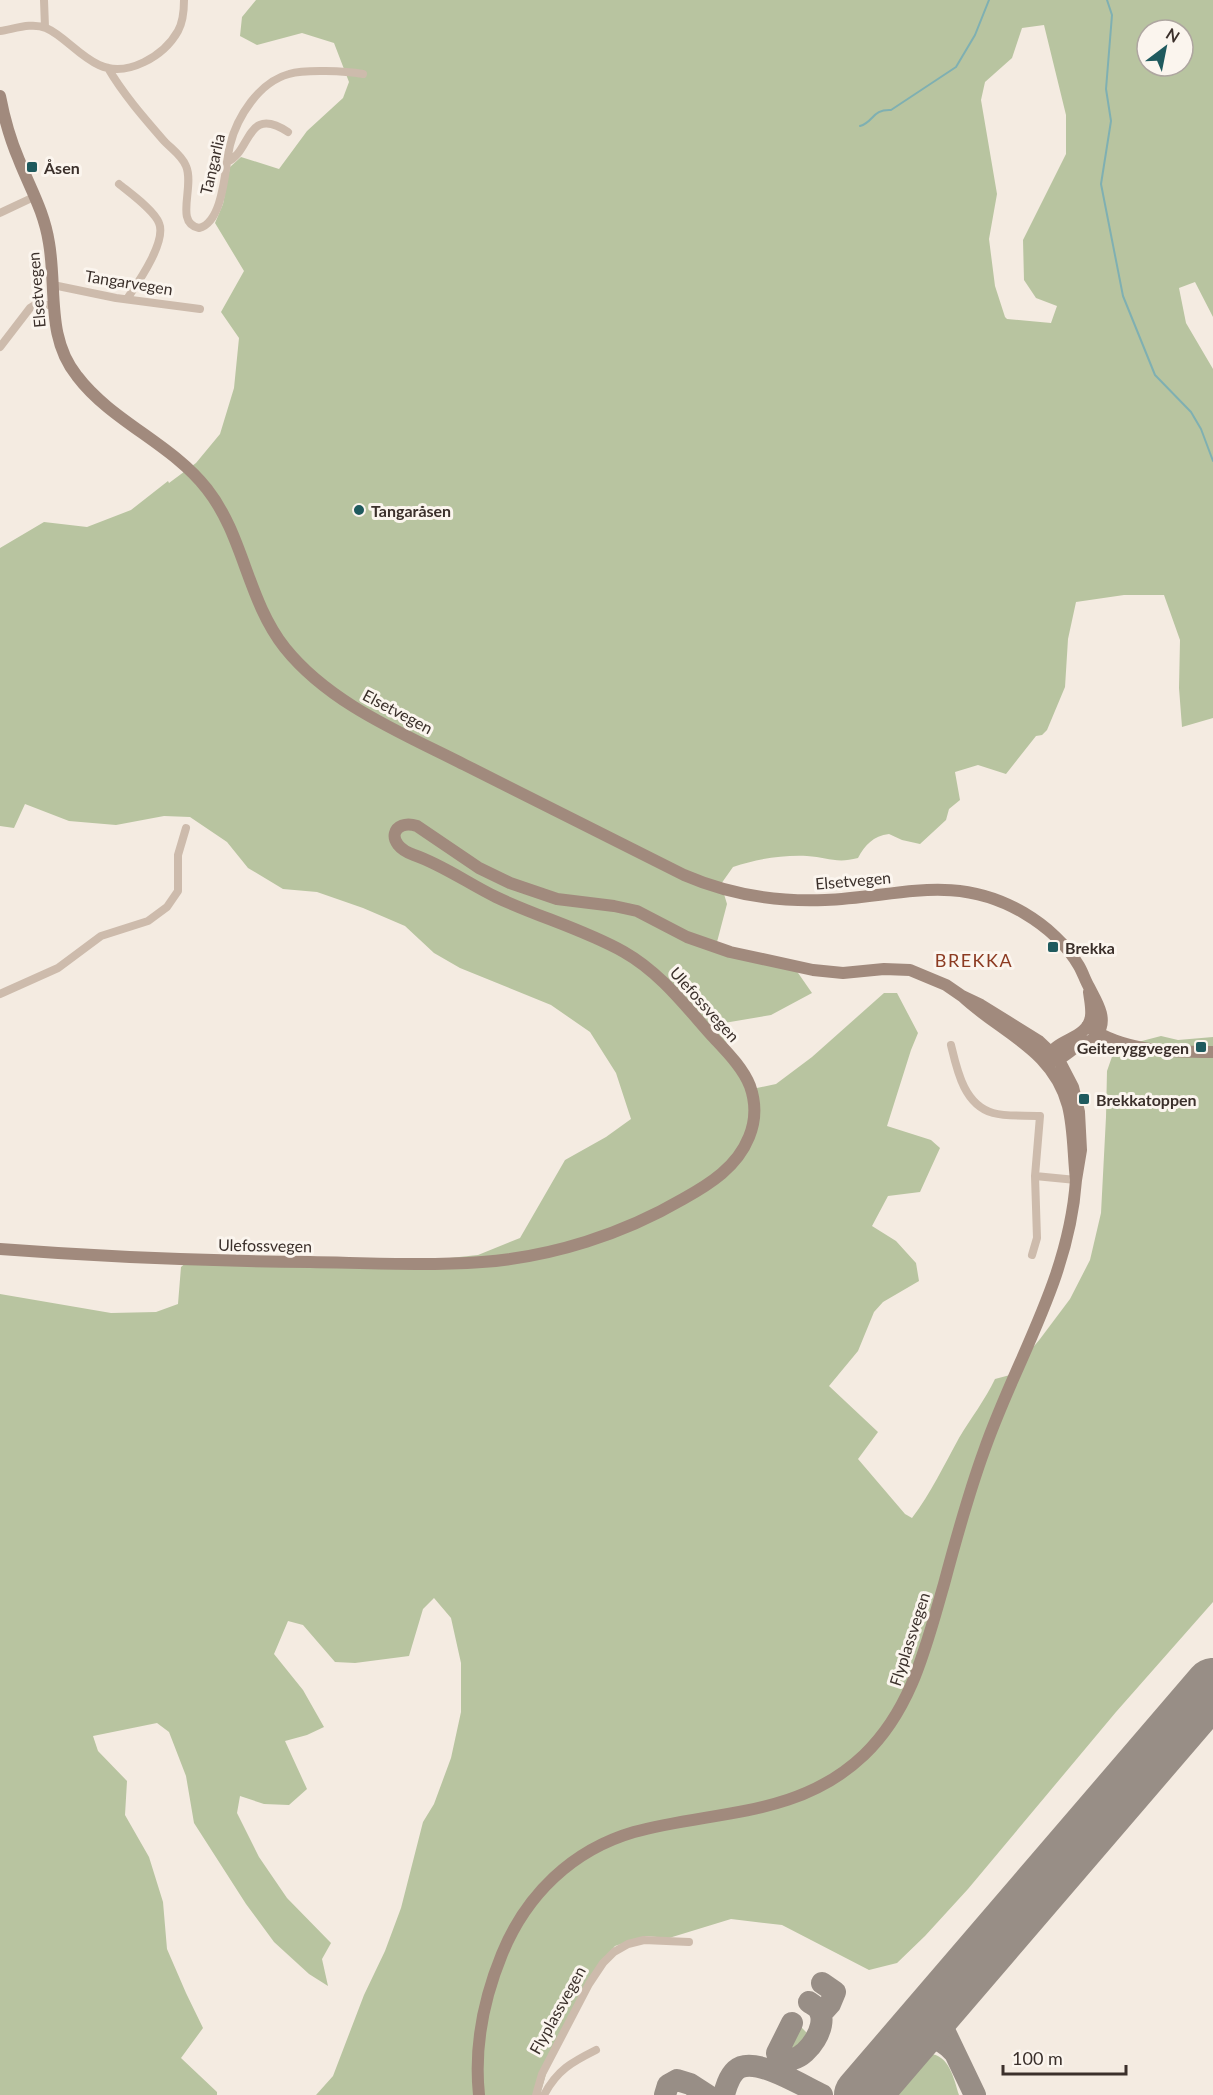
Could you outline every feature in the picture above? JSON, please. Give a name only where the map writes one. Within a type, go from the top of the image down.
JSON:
[{"type":"main road","name":"Elsetvegen","points":[[0,96],[16,152],[36,196],[49,240],[58,343],[63,354],[77,377],[110,408],[187,467],[206,487],[229,527],[259,606],[277,638],[300,665],[340,698],[391,727],[684,875],[723,890],[753,897],[789,900],[827,900],[943,889],[965,891],[992,898],[1026,914],[1058,940],[1074,958],[1096,998],[1101,1014],[1102,1020],[1093,1030]]},
{"type":"main road","name":"Ulefossvegen","points":[[0,1249],[128,1258],[237,1262],[483,1262],[560,1249],[608,1234],[673,1205],[708,1184],[728,1168],[747,1142],[753,1124],[754,1107],[751,1089],[748,1080],[734,1061],[668,986],[624,952],[590,934],[495,896],[435,863],[401,850],[395,843],[395,834],[400,826],[406,824],[417,826],[493,875],[545,896],[637,911],[702,943],[757,959],[832,972],[910,970],[933,978],[1008,1021],[1052,1057]]},
{"type":"main road","points":[[1052,1057],[1090,1041],[1093,1030],[1126,1045],[1150,1049],[1213,1052]]},
{"type":"main road","name":"Flyplassvegen","points":[[478,2095],[481,2026],[497,1967],[510,1935],[520,1918],[543,1887],[558,1872],[603,1844],[633,1833],[743,1812],[807,1793],[855,1763],[878,1741],[897,1716],[911,1689],[922,1658],[963,1514],[985,1449],[1056,1279],[1069,1230],[1076,1180],[1072,1124],[1068,1104],[1057,1079],[1052,1057]]},
{"type":"street","points":[[44,0],[45,27]]},
{"type":"street","points":[[0,32],[33,26],[45,27],[85,58],[108,68],[122,69],[135,65],[160,51],[178,30],[183,16],[184,0]]},
{"type":"street","name":"Tangarlia","points":[[108,68],[142,114],[182,158],[189,181],[186,218],[194,227],[199,228],[206,225],[222,194],[230,146],[238,122],[253,100],[273,81],[291,73],[302,72],[363,74]]},
{"type":"street","points":[[227,162],[236,157],[251,132],[263,125],[275,125],[288,132]]},
{"type":"street","points":[[119,184],[145,207],[160,227],[153,256],[128,299]]},
{"type":"street","points":[[0,213],[36,196]]},
{"type":"street","name":"Tangarvegen","points":[[53,285],[200,309]]},
{"type":"street","points":[[0,347],[30,308],[35,305],[54,305]]},
{"type":"street","points":[[0,994],[58,968],[101,936],[138,926],[167,907],[176,897],[180,886],[178,855],[186,828]]},
{"type":"street","points":[[951,1045],[964,1087],[978,1104],[994,1113],[1040,1116],[1035,1176],[1037,1238],[1032,1255]]},
{"type":"street","points":[[1035,1176],[1076,1180]]},
{"type":"street","name":"Flyplassvegen","points":[[536,2095],[542,2074],[589,1984],[603,1963],[621,1948],[644,1940],[689,1942]]},
{"type":"street","name":"Flyplassvegen","points":[[544,2095],[552,2080],[560,2072],[575,2060],[596,2050]]},
{"type":"green space","points":[[256,0],[1213,0],[1213,317],[1195,282],[1179,288],[1186,323],[1213,369],[1213,718],[1182,727],[1179,688],[1180,640],[1164,595],[1124,595],[1076,602],[1068,639],[1065,687],[1047,730],[1042,735],[1036,736],[1006,774],[978,765],[955,772],[960,800],[949,809],[946,820],[920,844],[889,834],[874,839],[858,858],[850,860],[788,856],[733,867],[721,884],[727,904],[717,942],[796,970],[812,993],[771,1015],[724,1023],[727,1049],[752,1089],[776,1084],[812,1057],[884,993],[897,993],[918,1033],[887,1126],[931,1140],[940,1148],[920,1192],[888,1196],[872,1226],[896,1241],[916,1263],[919,1281],[883,1302],[874,1312],[858,1351],[829,1386],[878,1432],[858,1459],[905,1514],[912,1518],[995,1379],[1010,1375],[1040,1339],[1070,1299],[1090,1260],[1101,1213],[1107,1071],[1115,1048],[1161,1036],[1178,1040],[1213,1037],[1213,1602],[1116,1712],[968,1889],[897,1963],[869,1970],[782,1925],[731,1919],[669,1938],[645,1936],[615,1946],[591,1975],[554,2046],[540,2095],[316,2095],[333,2076],[364,1995],[385,1951],[401,1908],[423,1822],[434,1804],[451,1758],[461,1712],[461,1663],[451,1618],[434,1598],[423,1609],[409,1656],[355,1663],[335,1662],[303,1625],[288,1621],[274,1654],[303,1690],[324,1727],[285,1741],[307,1789],[289,1805],[264,1804],[240,1796],[237,1813],[259,1857],[287,1898],[331,1943],[322,1959],[328,1986],[309,1974],[274,1942],[246,1904],[194,1823],[186,1776],[169,1732],[157,1723],[93,1736],[98,1751],[127,1781],[125,1815],[149,1857],[163,1902],[167,1949],[203,2028],[181,2058],[217,2092],[217,2095],[0,2095],[0,1294],[111,1313],[156,1312],[178,1304],[181,1267],[194,1256],[431,1260],[478,1255],[520,1238],[565,1160],[606,1137],[631,1119],[616,1073],[590,1032],[551,1005],[460,968],[434,953],[405,926],[317,892],[283,889],[248,868],[227,842],[190,817],[164,816],[116,825],[69,821],[25,804],[14,828],[0,826],[0,548],[44,522],[87,527],[131,510],[168,481],[169,483],[196,463],[220,434],[234,388],[239,338],[221,312],[244,271],[215,223],[223,204],[230,167],[241,157],[279,169],[307,131],[343,98],[349,82],[334,43],[302,33],[257,45],[240,36],[242,17]],"holes":[[[1044,25],[1066,115],[1066,154],[1023,240],[1024,280],[1036,298],[1057,306],[1051,323],[1007,319],[995,286],[989,239],[997,194],[981,100],[985,82],[1012,58],[1022,28]]]},
{"type":"green space","points":[[800,2026],[808,2034],[802,2046],[796,2050],[790,2048]]},
{"type":"green space","points":[[929,2054],[941,2058],[950,2068],[959,2095],[887,2095],[919,2059]]},
{"type":"waterway","points":[[860,126],[880,112],[891,110],[956,67],[975,35],[989,0]]},
{"type":"waterway","points":[[1107,0],[1112,15],[1106,89],[1111,121],[1101,184],[1123,296],[1155,375],[1191,412],[1201,429],[1213,461]]},
{"type":"taxiway","points":[[821,2014],[830,2004],[835,1992],[822,1983]]},
{"type":"taxiway","points":[[954,1988],[943,2010],[943,2028],[975,2095]]},
{"type":"taxiway","points":[[792,2023],[777,2053],[779,2059],[799,2056],[815,2040],[822,2018],[818,2009],[809,2002]]},
{"type":"taxiway","points":[[899,2052],[927,2038],[940,2041],[954,2052]]},
{"type":"taxiway","points":[[724,2095],[734,2072],[741,2067],[750,2066],[771,2070],[822,2095]]},
{"type":"taxiway","points":[[665,2095],[668,2085],[677,2080],[690,2084],[707,2095]]},
{"type":"runway","points":[[862,2095],[1213,1686]]},
{"type":"place","name":"Åsen","points":[[32,167]]},
{"type":"place","name":"Tangaråsen","points":[[359,510]]},
{"type":"place","name":"Brekka","points":[[1053,947]]},
{"type":"place","name":"Geiteryggvegen","points":[[1201,1047]]},
{"type":"place","name":"Brekkatoppen","points":[[1084,1099]]},
{"type":"district","name":"BREKKA","points":[[974,960]]}]
